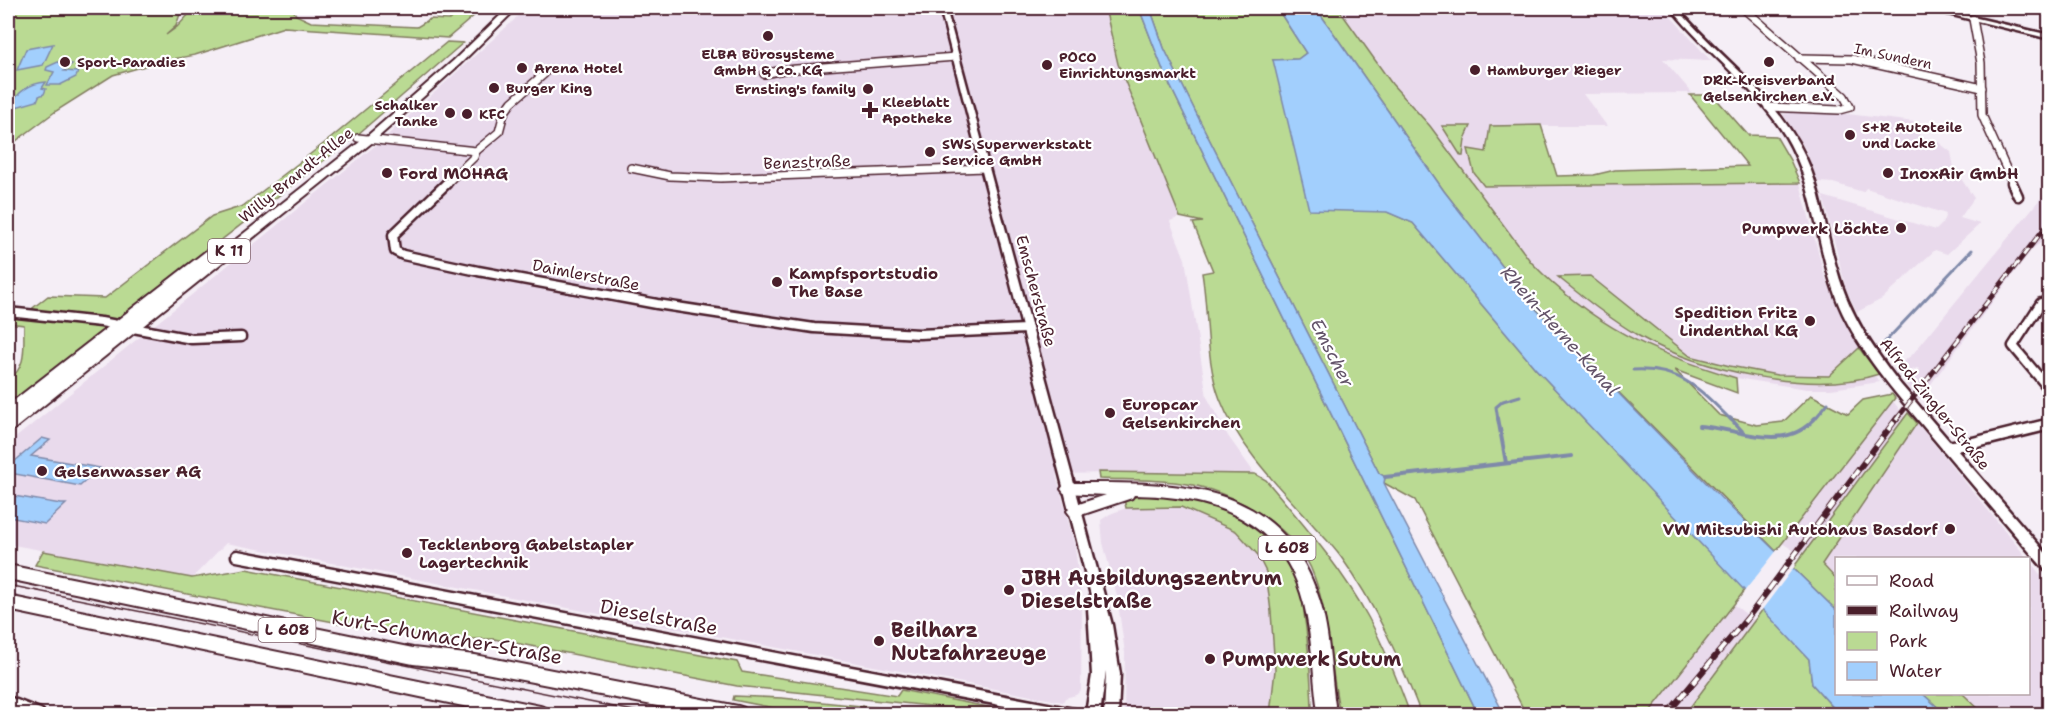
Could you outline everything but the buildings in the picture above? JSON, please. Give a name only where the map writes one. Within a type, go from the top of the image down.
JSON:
[{"type":"main road","name":"Willy-Brandt-Allee","points":[[364,138],[503,8]]},
{"type":"main road","name":"Willy-Brandt-Allee","points":[[8,426],[126,326],[430,87],[513,8]]},
{"type":"main road","name":"Willy-Brandt-Allee","points":[[8,412],[126,326]]},
{"type":"main road","name":"L 608","points":[[1070,489],[1191,492],[1237,508],[1265,526],[1289,551],[1301,570],[1310,594],[1327,711]]},
{"type":"main road","name":"L 608","points":[[1075,511],[1140,490]]},
{"type":"main road","name":"Kurt-Schumacher-Straße","points":[[8,572],[413,656],[475,663],[738,714]]},
{"type":"main road","name":"L 608","points":[[8,603],[131,626],[433,694],[540,714]]},
{"type":"street","name":"Emscherstraße","points":[[943,8],[1093,584],[1106,625],[1113,674],[1111,714]]},
{"type":"street","name":"Alfred-Zingler-Straße","points":[[1674,8],[1767,107],[1789,134],[1805,164],[1814,190],[1834,279],[1852,322],[1884,371],[2049,567]]},
{"type":"street","points":[[1743,8],[1844,96],[1851,107],[1839,110],[1767,107]]},
{"type":"street","points":[[1931,8],[2049,37]]},
{"type":"street","points":[[1973,19],[1982,63],[1983,115],[2018,196]]},
{"type":"street","points":[[764,74],[783,70],[956,57]]},
{"type":"street","name":"Im Sundern","points":[[1799,58],[1852,59],[1982,88]]},
{"type":"street","points":[[364,138],[476,151],[499,132],[504,113],[512,102],[544,74]]},
{"type":"street","name":"Daimlerstraße","points":[[476,151],[474,158],[393,235],[395,251],[415,258],[750,321],[830,331],[891,335],[966,334],[1027,329]]},
{"type":"street","name":"Benzstraße","points":[[632,168],[670,176],[747,178],[985,168]]},
{"type":"street","points":[[2049,302],[2041,303],[2013,346],[2049,390]]},
{"type":"street","points":[[8,312],[126,326],[192,339],[241,337]]},
{"type":"street","points":[[1947,447],[1972,445],[2022,429],[2049,424]]},
{"type":"street","name":"Dieselstraße","points":[[237,556],[1074,714]]},
{"type":"street","name":"Emscherstraße","points":[[1093,584],[1099,675],[1093,714]]},
{"type":"street","points":[[8,702],[39,714]]},
{"type":"shaded area","points":[[525,8],[1105,8],[1118,64],[1180,217],[1170,221],[1185,259],[1207,397],[1228,436],[1255,474],[1170,472],[1056,474],[1075,547],[1082,605],[1081,690],[1076,695],[1065,698],[1063,702],[226,543],[192,578],[8,544],[8,444],[381,141]]},
{"type":"shaded area","points":[[1338,8],[1663,8],[1711,61],[1663,59],[1692,93],[1583,94],[1607,126],[1490,126],[1486,152],[1468,150],[1474,173],[1484,186],[1800,183],[1824,274],[1843,320],[1859,348],[1829,376],[1777,375],[1690,356],[1590,276],[1664,349],[1696,361],[1775,379],[1824,381],[1874,375],[1880,382],[1831,389],[1807,389],[1736,378],[1659,353],[1618,333],[1583,310],[1531,262],[1430,126],[1392,84]]},
{"type":"shaded area","points":[[1797,112],[1847,114],[1915,122],[1921,138],[1938,142],[1951,152],[1954,168],[1974,198],[1960,218],[1980,224],[1947,254],[1935,250],[1882,299],[1857,312],[1846,289],[1823,196],[1936,230],[1942,224],[1946,214],[1866,188],[1863,192],[1833,183],[1818,182],[1806,150],[1783,114]]},
{"type":"shaded area","points":[[2049,188],[2049,233],[2032,249],[1919,400],[1906,385],[1919,369],[1899,376],[1893,369],[1912,355]]},
{"type":"shaded area","points":[[1893,401],[1905,417],[1803,556],[1782,543]]},
{"type":"shaded area","points":[[1917,423],[2026,557],[1835,557],[1835,578],[1822,564]]},
{"type":"shaded area","points":[[1181,507],[1198,513],[1236,531],[1257,554],[1266,572],[1271,612],[1275,670],[1270,714],[1124,714],[1125,653],[1117,596],[1103,543],[1101,520],[1126,508]]},
{"type":"shaded area","points":[[2030,561],[2049,586],[2049,714],[1984,714],[1964,695],[2030,695]]},
{"type":"shaded area","points":[[1734,605],[1754,620],[1685,714],[1648,714]]},
{"type":"green space","points":[[8,8],[172,8],[180,14],[176,26],[166,35],[177,27],[189,14],[189,8],[292,8],[296,15],[311,22],[417,27],[430,19],[449,20],[463,8],[483,8],[448,38],[284,27],[195,55],[113,75],[56,111],[8,147]]},
{"type":"green space","points":[[1105,8],[1139,8],[1165,75],[1478,714],[1421,714],[1386,633],[1354,575],[1335,549],[1261,466],[1228,417],[1215,384],[1210,353],[1202,273],[1213,271],[1193,223],[1203,222],[1180,217],[1118,64]]},
{"type":"green space","points":[[1150,8],[1277,8],[1306,53],[1298,59],[1273,60],[1387,212],[1413,223],[1535,368],[1745,590],[1648,714],[1526,714],[1415,500],[1384,483],[1385,477],[1379,473],[1164,48]]},
{"type":"green space","points":[[1316,8],[1338,8],[1392,84],[1430,126],[1531,262],[1554,284],[1577,304],[1625,335],[1677,358],[1736,378],[1737,393],[1675,370],[1719,415],[1757,425],[1783,422],[1811,395],[1848,414],[1863,400],[1892,394],[1895,398],[1776,551],[1534,307],[1444,191]]},
{"type":"green space","points":[[447,42],[463,43],[357,135],[8,405],[8,381],[22,363],[24,325],[8,323],[8,317],[20,318],[48,296],[105,298],[212,216],[243,206],[331,138]]},
{"type":"green space","points":[[1690,95],[1713,95],[1748,135],[1776,136],[1800,183],[1484,186],[1474,173],[1468,149],[1486,152],[1490,126],[1541,125],[1557,176],[1594,175],[1615,170],[1748,166]]},
{"type":"green space","points":[[1442,126],[1471,126],[1465,139],[1463,156],[1461,156]]},
{"type":"green space","points":[[1590,276],[1690,356],[1777,375],[1829,376],[1859,348],[1879,374],[1852,380],[1789,381],[1756,376],[1692,360],[1639,336],[1597,308],[1558,277]]},
{"type":"green space","points":[[1908,413],[1917,423],[1822,564],[1835,578],[1835,609],[1793,568]]},
{"type":"green space","points":[[1098,472],[1255,474],[1266,480],[1346,581],[1386,653],[1410,714],[1340,714],[1327,627],[1314,576],[1305,558],[1293,542],[1260,513],[1220,493],[1200,487],[1161,481],[1099,479]]},
{"type":"green space","points":[[1144,495],[1183,499],[1220,509],[1253,527],[1284,558],[1301,592],[1309,660],[1312,714],[1270,714],[1275,670],[1271,612],[1266,572],[1257,554],[1236,531],[1181,507],[1126,508],[1124,499]]},
{"type":"green space","points":[[43,551],[192,578],[246,569],[737,662],[742,672],[897,696],[901,690],[1013,712],[1007,714],[737,686],[494,639],[423,639],[35,565]]},
{"type":"green space","points":[[1763,609],[1809,659],[1812,684],[1839,714],[1685,714]]},
{"type":"green space","points":[[1924,695],[1964,695],[1984,714],[1945,714]]},
{"type":"green space","points":[[734,696],[782,698],[941,714],[805,714],[733,700]]},
{"type":"water","points":[[1139,8],[1150,8],[1164,48],[1200,121],[1379,473],[1385,477],[1384,483],[1504,714],[1478,714],[1165,75]]},
{"type":"water","points":[[1277,8],[1316,8],[1444,191],[1534,307],[1721,498],[1835,609],[1835,695],[1924,695],[1945,714],[1839,714],[1812,684],[1809,659],[1535,368],[1413,223],[1387,212],[1309,210],[1273,60],[1298,59],[1306,53]]},
{"type":"water","points":[[53,44],[43,65],[17,70],[26,49]]},
{"type":"water","points":[[58,62],[72,64],[64,71],[78,72],[76,77],[60,85],[47,85],[54,72],[46,70],[47,67]]},
{"type":"water","points":[[46,82],[42,88],[46,89],[44,94],[39,96],[37,101],[16,107],[11,106],[25,89]]},
{"type":"water","points":[[42,438],[50,440],[31,456],[100,468],[80,486],[10,473],[8,475],[8,467]]},
{"type":"water","points":[[8,495],[66,504],[45,524],[8,517]]},
{"type":"pier","points":[[1778,549],[1795,566],[1761,611],[1743,593]]},
{"type":"waterway","points":[[1883,344],[1972,250]]},
{"type":"waterway","points":[[1633,370],[1664,372],[1688,382],[1731,420]]},
{"type":"waterway","points":[[1498,420],[1496,407],[1503,401],[1520,396]]},
{"type":"waterway","points":[[1814,420],[1828,403]]},
{"type":"waterway","points":[[1498,418],[1506,463]]},
{"type":"waterway","points":[[1730,418],[1742,431]]},
{"type":"waterway","points":[[1699,426],[1775,437],[1790,435],[1803,429],[1815,418]]},
{"type":"waterway","points":[[1385,477],[1572,456]]},
{"type":"tram line","points":[[8,585],[649,714]]},
{"type":"railway","points":[[1896,420],[2050,221]]},
{"type":"railway","points":[[1667,714],[1749,616],[1897,418]]},
{"type":"place","name":"ELBA Bürosysteme GmbH & Co. KG","points":[[768,36]]},
{"type":"place","name":"Sport-Paradies","points":[[65,62]]},
{"type":"place","name":"DRK-Kreisverband Gelsenkirchen e.V.","points":[[1769,62]]},
{"type":"place","name":"POCO Einrichtungsmarkt","points":[[1047,65]]},
{"type":"place","name":"Arena Hotel","points":[[522,68]]},
{"type":"place","name":"Hamburger Rieger","points":[[1475,70]]},
{"type":"place","name":"Burger King","points":[[494,88]]},
{"type":"place","name":"Ernsting's family","points":[[868,89]]},
{"type":"place","name":"Kleeblatt Apotheke","points":[[870,110]]},
{"type":"place","name":"Schalker Tanke","points":[[450,113]]},
{"type":"place","name":"KFC","points":[[467,114]]},
{"type":"place","name":"S+R Autoteile und Lacke","points":[[1850,135]]},
{"type":"place","name":"SWS Superwerkstatt Service GmbH","points":[[930,152]]},
{"type":"place","name":"Ford MOHAG","points":[[387,173]]},
{"type":"place","name":"InoxAir GmbH","points":[[1888,173]]},
{"type":"place","name":"Pumpwerk Löchte","points":[[1901,228]]},
{"type":"place","name":"Kampfsportstudio The Base","points":[[777,282]]},
{"type":"place","name":"Spedition Fritz Lindenthal KG","points":[[1810,321]]},
{"type":"place","name":"Europcar Gelsenkirchen","points":[[1110,413]]},
{"type":"place","name":"Gelsenwasser AG","points":[[42,471]]},
{"type":"place","name":"VW Mitsubishi Autohaus Basdorf","points":[[1950,529]]},
{"type":"place","name":"Tecklenborg Gabelstapler Lagertechnik","points":[[407,553]]},
{"type":"place","name":"JBH Ausbildungszentrum Dieselstraße","points":[[1009,590]]},
{"type":"place","name":"Beilharz Nutzfahrzeuge","points":[[879,641]]},
{"type":"place","name":"Pumpwerk Sutum","points":[[1210,659]]},
{"type":"water label","name":"Rhein-Herne-Kanal","points":[[1560,331]]},
{"type":"water label","name":"Emscher","points":[[1332,353]]}]
